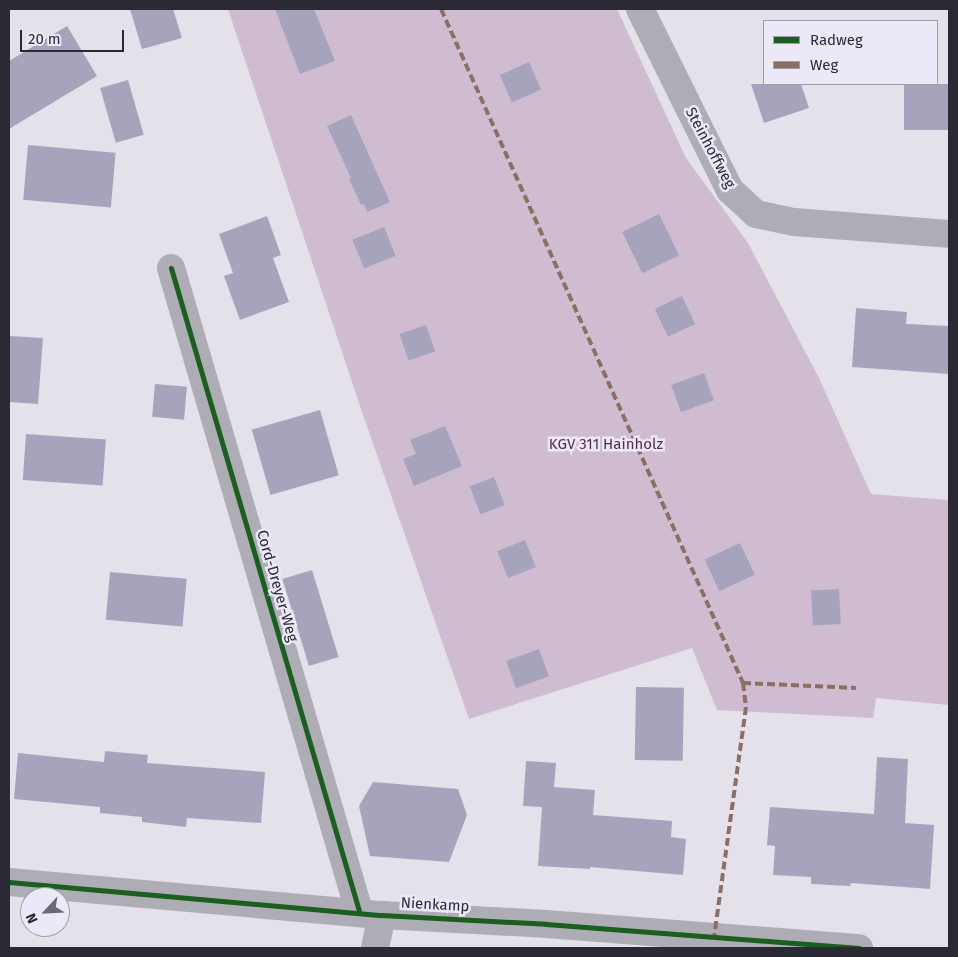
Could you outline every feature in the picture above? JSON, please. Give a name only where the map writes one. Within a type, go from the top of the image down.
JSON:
[{"type":"street","name":"Steinhoffweg","points":[[640,9],[730,190],[756,214],[794,222],[949,234]]},
{"type":"street","name":"Cord-Dreyer-Weg","points":[[171,268],[371,913],[375,948]]},
{"type":"street","name":"Nienkamp","points":[[9,882],[371,913],[546,924],[859,948]]},
{"type":"green space","name":"KGV 311 Hainholz","points":[[228,9],[617,9],[686,158],[748,243],[819,378],[871,494],[949,500],[949,705],[876,698],[873,718],[717,710],[692,648],[469,719],[361,409]]},
{"type":"building","points":[[130,9],[173,9],[182,38],[142,49]]},
{"type":"building","points":[[275,9],[314,9],[335,61],[300,74]]},
{"type":"building","points":[[67,26],[97,76],[9,129],[9,61]]},
{"type":"building","points":[[529,62],[541,89],[512,102],[500,75]]},
{"type":"building","points":[[128,80],[144,135],[116,143],[100,88]]},
{"type":"building","points":[[751,84],[801,85],[809,108],[764,123]]},
{"type":"building","points":[[949,84],[949,130],[904,130],[904,85]]},
{"type":"building","points":[[351,115],[390,202],[367,212],[364,204],[361,205],[327,126]]},
{"type":"building","points":[[28,145],[116,153],[111,207],[23,200]]},
{"type":"building","points":[[659,214],[679,255],[642,273],[622,232]]},
{"type":"building","points":[[267,216],[281,255],[273,258],[289,302],[240,320],[224,276],[233,273],[219,234]]},
{"type":"building","points":[[384,227],[396,256],[364,268],[352,240]]},
{"type":"building","points":[[682,296],[695,324],[668,337],[655,309]]},
{"type":"building","points":[[856,308],[907,312],[906,324],[949,326],[949,374],[852,367]]},
{"type":"building","points":[[426,325],[435,351],[409,361],[400,334]]},
{"type":"building","points":[[9,336],[43,338],[38,404],[9,402]]},
{"type":"building","points":[[704,373],[714,400],[681,412],[671,385]]},
{"type":"building","points":[[155,384],[187,387],[184,420],[152,417]]},
{"type":"building","points":[[320,410],[339,475],[270,495],[252,430]]},
{"type":"building","points":[[445,426],[462,466],[414,486],[403,459],[416,454],[410,440]]},
{"type":"building","points":[[26,434],[106,440],[103,485],[23,480]]},
{"type":"building","points":[[494,477],[505,505],[480,514],[470,486]]},
{"type":"building","points":[[525,540],[536,567],[508,578],[497,551]]},
{"type":"building","points":[[740,543],[755,575],[719,591],[705,559]]},
{"type":"building","points":[[312,570],[339,657],[309,666],[282,579]]},
{"type":"building","points":[[110,572],[187,579],[183,627],[106,620]]},
{"type":"building","points":[[839,589],[841,624],[813,625],[811,590]]},
{"type":"building","points":[[539,649],[549,676],[516,688],[506,661]]},
{"type":"building","points":[[636,687],[684,688],[683,761],[635,760]]},
{"type":"building","points":[[105,751],[148,755],[147,763],[265,772],[261,823],[187,818],[186,827],[142,822],[142,817],[100,813],[100,807],[14,799],[18,753],[104,762]]},
{"type":"building","points":[[877,757],[908,759],[905,823],[934,825],[930,889],[851,883],[850,886],[811,884],[811,877],[773,875],[775,846],[767,845],[770,807],[874,814]]},
{"type":"building","points":[[526,761],[556,763],[554,787],[595,790],[593,815],[672,821],[671,837],[686,839],[683,875],[590,867],[590,869],[538,866],[542,807],[523,806]]},
{"type":"building","points":[[373,782],[458,789],[467,815],[449,862],[370,856],[359,806]]},
{"type":"marked path","points":[[441,9],[743,683],[746,707],[714,937]]},
{"type":"marked path","points":[[743,683],[856,688]]},
{"type":"cycle path","points":[[171,268],[359,911]]},
{"type":"cycle path","points":[[9,882],[382,915],[546,924],[859,948]]}]
